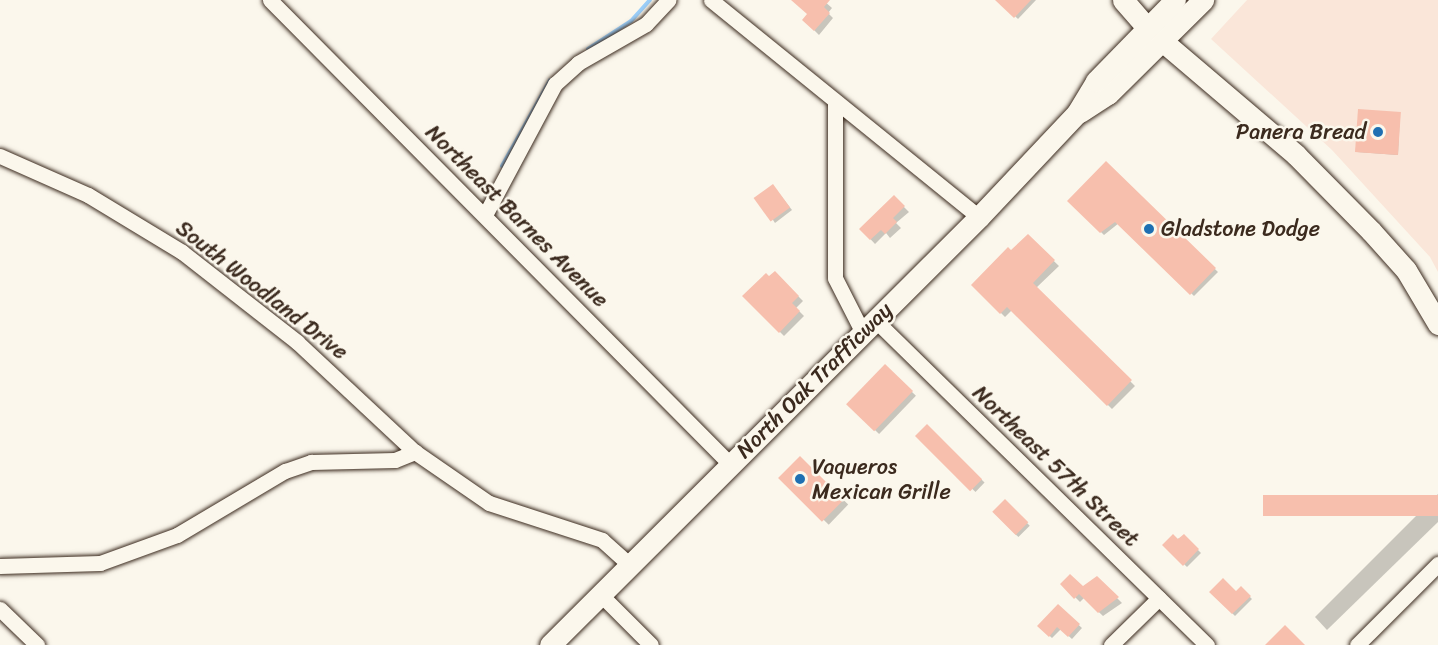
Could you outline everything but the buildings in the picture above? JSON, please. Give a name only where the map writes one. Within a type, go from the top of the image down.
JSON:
[{"type":"main road","points":[[1123,0],[1154,34],[1296,155],[1371,231],[1406,270],[1438,324]]},
{"type":"main road","name":"North Oak Trafficway","points":[[550,645],[868,325],[980,217],[1077,113],[1108,94],[1154,34],[1175,0]]},
{"type":"main road","name":"North Oak Trafficway","points":[[1154,34],[1203,0]]},
{"type":"street","points":[[485,215],[555,84],[578,63],[646,24],[668,0]]},
{"type":"street","points":[[711,0],[980,217]]},
{"type":"street","name":"Northeast Barnes Avenue","points":[[280,3],[730,464]]},
{"type":"street","name":"Northeast 57th Street","points":[[835,101],[835,278],[868,325],[1207,645]]},
{"type":"street","name":"South Woodland Drive","points":[[0,156],[88,195],[182,252],[297,342],[415,452],[489,503],[602,540],[630,565]]},
{"type":"street","points":[[0,566],[65,567],[111,560],[177,535],[285,471],[311,462],[395,460],[415,452]]},
{"type":"street","points":[[1357,645],[1438,564]]},
{"type":"street","points":[[600,594],[651,645]]},
{"type":"street","points":[[1111,645],[1159,598]]},
{"type":"street","points":[[0,609],[37,645]]},
{"type":"shaded area","points":[[1247,0],[1438,0],[1438,272],[1430,257],[1332,150],[1211,39]]},
{"type":"waterway","points":[[588,49],[631,21],[650,0]]},
{"type":"waterway","points":[[502,166],[550,80]]},
{"type":"place","name":"Panera Bread","points":[[1378,132]]},
{"type":"place","name":"Gladstone Dodge","points":[[1149,229]]},
{"type":"place","name":"Vaqueros Mexican Grille","points":[[800,479]]}]
